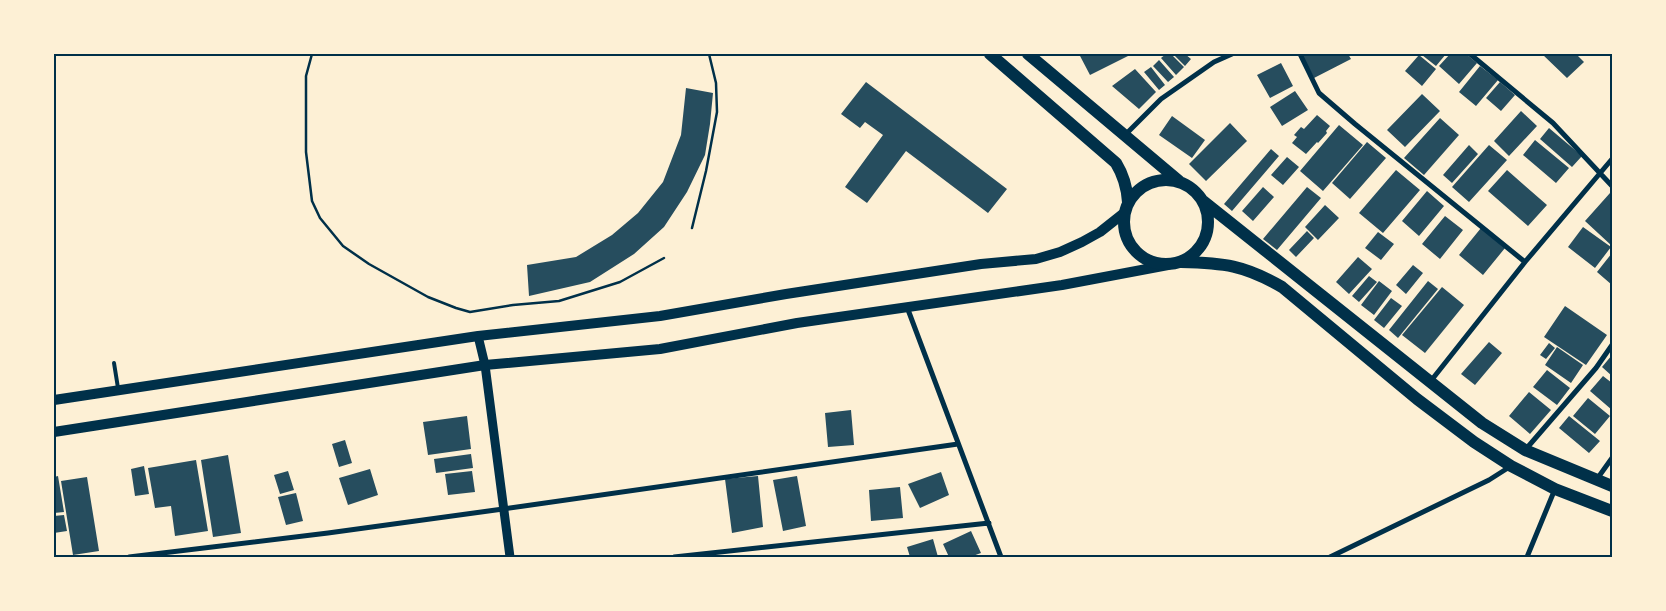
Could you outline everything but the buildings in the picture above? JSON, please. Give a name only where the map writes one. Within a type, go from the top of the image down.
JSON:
[{"type":"main road","points":[[990,54],[1116,163],[1124,175],[1127,190],[1123,226],[1126,239],[1133,250],[1143,258],[1155,264],[1208,263],[1235,266],[1260,275],[1282,287],[1417,398],[1474,442],[1511,466],[1555,489],[1612,511]]},
{"type":"main road","points":[[1028,54],[1124,136],[1180,182],[1197,193],[1203,201],[1482,423],[1525,450],[1612,486]]},
{"type":"main road","points":[[54,400],[478,336],[660,316],[981,264],[1036,259],[1060,252],[1100,232],[1126,208],[1135,192],[1144,185],[1156,180],[1168,179],[1180,182]]},
{"type":"main road","points":[[54,432],[485,365],[660,349],[797,323],[1062,285],[1174,264],[1194,255],[1203,243],[1208,230],[1208,215],[1203,201]]},
{"type":"street","points":[[1124,136],[1161,99],[1214,62],[1232,54]]},
{"type":"street","points":[[1300,54],[1320,92],[1355,124],[1525,262]]},
{"type":"street","points":[[1470,54],[1554,123],[1612,186]]},
{"type":"street","points":[[1430,382],[1525,262],[1612,159]]},
{"type":"street","points":[[907,307],[1001,557]]},
{"type":"street","points":[[478,336],[485,365],[510,557]]},
{"type":"street","points":[[1525,450],[1596,368],[1612,345]]},
{"type":"street","points":[[129,557],[503,509],[958,444]]},
{"type":"street","points":[[1597,479],[1612,458]]},
{"type":"street","points":[[1330,557],[1338,556],[1489,480],[1511,466]]},
{"type":"street","points":[[1526,557],[1555,489]]},
{"type":"street","points":[[674,557],[989,523]]},
{"type":"lane","points":[[114,363],[118,389]]},
{"type":"path","points":[[312,54],[306,76],[306,152],[312,201],[320,218],[343,246],[369,264],[428,297],[470,312],[513,305],[559,301],[620,282],[664,258]]},
{"type":"path","points":[[692,228],[706,171],[717,112],[716,83],[709,54]]}]
